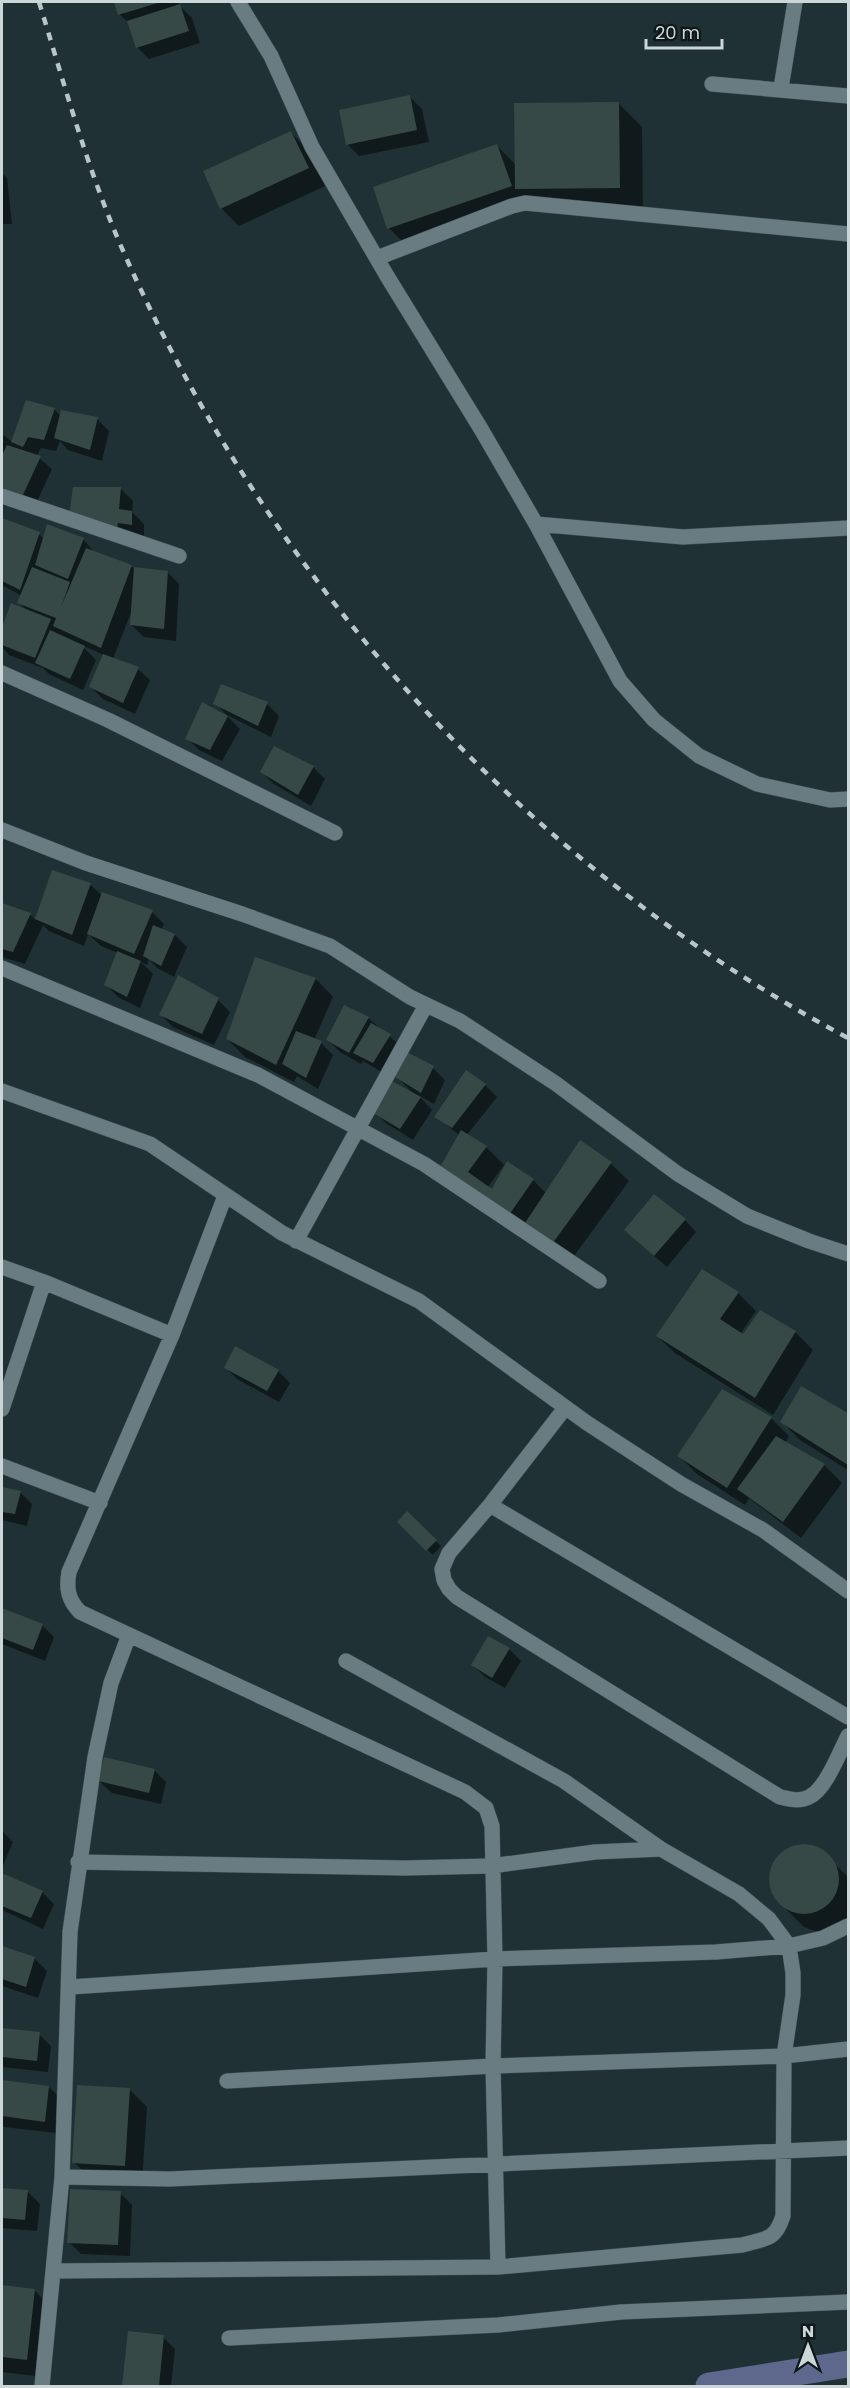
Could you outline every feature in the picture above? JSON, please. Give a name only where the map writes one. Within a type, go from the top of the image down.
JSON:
[{"type":"street","points":[[238,2],[271,56],[312,147],[536,524],[620,681],[654,720],[699,756],[757,784],[831,800],[849,799]]},
{"type":"street","points":[[781,88],[795,2]]},
{"type":"street","points":[[712,84],[781,88],[849,96]]},
{"type":"street","points":[[377,258],[525,203],[849,234]]},
{"type":"street","points":[[2,496],[179,556]]},
{"type":"street","points":[[536,524],[683,537],[849,528]]},
{"type":"street","points":[[2,673],[108,720],[335,833]]},
{"type":"street","points":[[2,830],[86,863],[242,914],[330,946],[410,997],[460,1021],[555,1083],[678,1174],[747,1216],[809,1242],[849,1254]]},
{"type":"street","points":[[2,969],[258,1075],[424,1164],[599,1281]]},
{"type":"street","points":[[296,1241],[426,1005]]},
{"type":"street","points":[[2,1091],[150,1144],[225,1196],[296,1241],[419,1301],[565,1408],[681,1484],[763,1530],[849,1592]]},
{"type":"street","points":[[225,1196],[172,1335],[69,1572],[68,1591],[72,1604],[80,1612],[465,1792],[486,1808],[490,1817],[495,1959],[493,2066],[498,2267]]},
{"type":"street","points":[[2,1267],[172,1335]]},
{"type":"street","points":[[2,1409],[44,1282]]},
{"type":"street","points":[[565,1408],[490,1505],[448,1554],[442,1569],[448,1589],[457,1597],[780,1797],[796,1800],[809,1797],[822,1786],[849,1736]]},
{"type":"street","points":[[2,1466],[100,1503]]},
{"type":"street","points":[[490,1505],[849,1717]]},
{"type":"street","points":[[42,2386],[62,2177],[70,1932],[78,1862],[94,1757],[109,1693],[129,1635]]},
{"type":"street","points":[[53,2271],[498,2267],[742,2245],[768,2238],[778,2230],[783,2216],[784,2056],[793,1995],[793,1973],[789,1946],[769,1919],[739,1894],[661,1849],[564,1781],[346,1661]]},
{"type":"street","points":[[78,1862],[405,1868],[491,1866],[595,1852],[661,1849]]},
{"type":"street","points":[[69,1987],[495,1959],[716,1952],[789,1946],[823,1938],[849,1926]]},
{"type":"street","points":[[227,2081],[493,2066],[784,2056],[849,2049]]},
{"type":"street","points":[[62,2177],[170,2179],[496,2166],[849,2148]]},
{"type":"street","points":[[229,2338],[498,2325],[621,2312],[849,2302]]},
{"type":"building","points":[[114,2],[161,2],[118,15]]},
{"type":"building","points":[[180,4],[189,31],[136,48],[127,21]]},
{"type":"building","points":[[410,95],[417,130],[346,145],[339,110]]},
{"type":"building","points":[[619,102],[620,188],[515,189],[514,103]]},
{"type":"building","points":[[291,131],[309,168],[220,209],[203,171]]},
{"type":"building","points":[[497,144],[512,186],[387,229],[373,187]]},
{"type":"building","points":[[26,400],[55,408],[44,440],[28,437],[23,447],[11,442]]},
{"type":"building","points":[[61,410],[98,417],[90,450],[54,438]]},
{"type":"building","points":[[7,445],[41,456],[22,497],[2,489],[2,455]]},
{"type":"building","points":[[73,487],[121,487],[119,509],[132,511],[132,525],[118,523],[117,529],[69,516]]},
{"type":"building","points":[[2,518],[40,532],[20,590],[2,581]]},
{"type":"building","points":[[47,524],[84,538],[68,579],[35,565]]},
{"type":"building","points":[[86,548],[132,565],[101,648],[53,626],[56,618],[17,603],[32,567],[70,582],[61,607]]},
{"type":"building","points":[[134,567],[168,571],[164,629],[130,625]]},
{"type":"building","points":[[11,603],[51,619],[35,658],[2,645],[2,627]]},
{"type":"building","points":[[50,630],[85,646],[70,679],[35,663]]},
{"type":"building","points":[[103,654],[139,667],[123,703],[89,687]]},
{"type":"building","points":[[221,684],[268,702],[258,726],[213,704]]},
{"type":"building","points":[[202,702],[228,716],[210,750],[185,739]]},
{"type":"building","points":[[274,746],[314,766],[298,795],[260,772]]},
{"type":"building","points":[[52,870],[91,883],[72,935],[35,919]]},
{"type":"building","points":[[102,892],[153,910],[134,954],[87,934]]},
{"type":"building","points":[[2,903],[31,913],[13,952],[2,949]]},
{"type":"building","points":[[153,925],[175,934],[161,966],[143,956]]},
{"type":"building","points":[[117,951],[141,961],[127,997],[104,985]]},
{"type":"building","points":[[255,957],[316,978],[276,1065],[226,1039]]},
{"type":"building","points":[[178,975],[219,998],[202,1034],[159,1015]]},
{"type":"building","points":[[344,1005],[369,1017],[349,1053],[326,1040]]},
{"type":"building","points":[[371,1023],[391,1034],[373,1063],[353,1053]]},
{"type":"building","points":[[296,1031],[322,1041],[306,1078],[282,1064]]},
{"type":"building","points":[[407,1052],[434,1066],[421,1093],[395,1077]]},
{"type":"building","points":[[466,1070],[486,1084],[452,1128],[434,1117]]},
{"type":"building","points":[[392,1081],[421,1097],[400,1129],[373,1113]]},
{"type":"building","points":[[461,1130],[487,1146],[468,1172],[492,1189],[507,1161],[534,1179],[509,1215],[439,1169]]},
{"type":"building","points":[[580,1140],[612,1162],[552,1244],[525,1223]]},
{"type":"building","points":[[654,1194],[686,1219],[654,1256],[624,1230]]},
{"type":"building","points":[[702,1269],[739,1292],[720,1319],[743,1334],[760,1310],[796,1331],[755,1398],[656,1336]]},
{"type":"building","points":[[235,1346],[279,1370],[267,1391],[224,1368]]},
{"type":"building","points":[[801,1386],[848,1413],[848,1465],[780,1422]]},
{"type":"building","points":[[722,1389],[772,1417],[727,1488],[677,1456]]},
{"type":"building","points":[[776,1436],[825,1464],[783,1522],[737,1489]]},
{"type":"building","points":[[2,1487],[21,1491],[15,1514],[2,1512]]},
{"type":"building","points":[[407,1511],[437,1540],[426,1551],[397,1522]]},
{"type":"building","points":[[2,1608],[43,1624],[33,1650],[2,1638]]},
{"type":"building","points":[[488,1636],[510,1648],[492,1678],[471,1665]]},
{"type":"building","points":[[104,1757],[155,1769],[149,1793],[98,1781]]},
{"type":"building","points":[[811,1844],[824,1850],[833,1859],[837,1865],[839,1879],[837,1893],[829,1904],[818,1912],[797,1914],[779,1904],[771,1893],[769,1872],[779,1854],[790,1846]]},
{"type":"building","points":[[2,1873],[43,1891],[31,1918],[2,1906]]},
{"type":"building","points":[[2,1946],[35,1957],[26,1987],[2,1979]]},
{"type":"building","points":[[2,2028],[40,2032],[37,2061],[2,2057]]},
{"type":"building","points":[[2,2080],[49,2086],[45,2122],[2,2116]]},
{"type":"building","points":[[77,2085],[130,2088],[125,2166],[72,2163]]},
{"type":"building","points":[[2,2188],[28,2190],[25,2220],[2,2218]]},
{"type":"building","points":[[70,2189],[121,2191],[118,2245],[67,2243]]},
{"type":"building","points":[[2,2285],[35,2289],[27,2360],[2,2357]]},
{"type":"building","points":[[128,2331],[164,2335],[159,2386],[122,2386]]},
{"type":"waterway","points":[[709,2386],[848,2364]]},
{"type":"railway","points":[[39,2],[88,160],[124,253],[184,375],[254,491],[333,602],[421,706],[517,802],[620,890],[731,969],[848,1038]]}]
